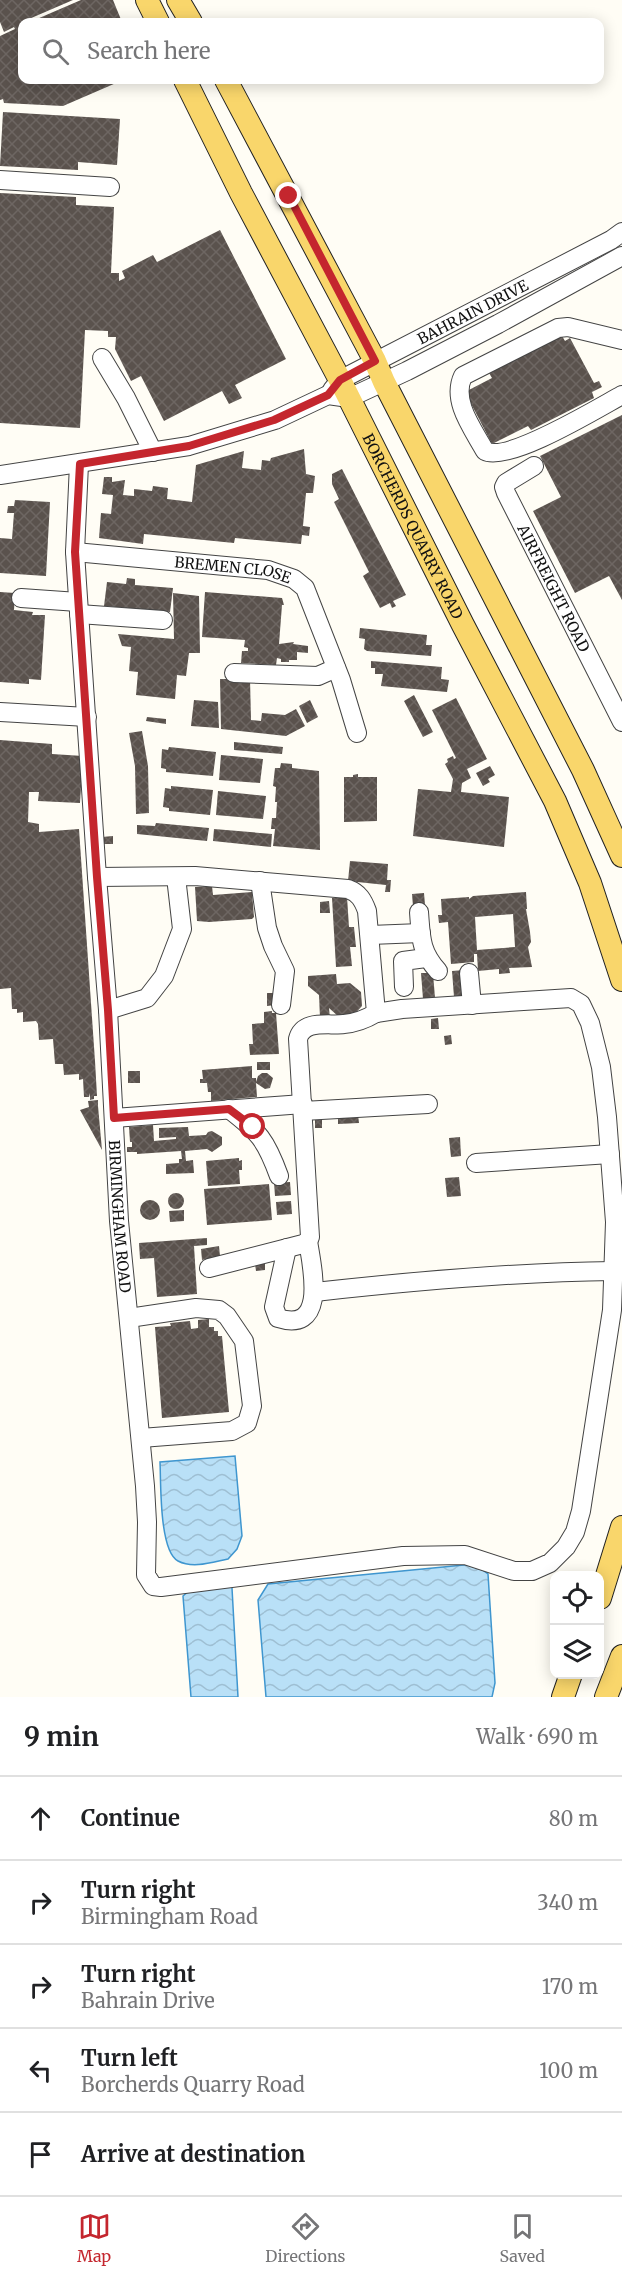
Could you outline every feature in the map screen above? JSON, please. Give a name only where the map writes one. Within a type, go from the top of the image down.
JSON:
[{"type":"main road","points":[[147,0],[156,18]]},
{"type":"main road","name":"BORCHERDS QUARRY ROAD","points":[[187,84],[339,391],[562,817],[596,899],[622,980]]},
{"type":"main road","points":[[228,84],[380,372],[583,770],[622,856]]},
{"type":"main road","points":[[604,1585],[622,1527]]},
{"type":"main road","points":[[606,1697],[622,1656]]},
{"type":"main road","points":[[562,1697],[569,1679]]},
{"type":"lane","points":[[0,180],[110,187]]},
{"type":"lane","name":"BAHRAIN DRIVE","points":[[380,372],[537,279],[622,232]]},
{"type":"lane","name":"BAHRAIN DRIVE","points":[[0,475],[189,446],[274,420],[380,372],[498,324],[622,256]]},
{"type":"lane","points":[[622,340],[568,327],[558,328],[463,376],[458,390],[459,398],[485,451],[493,453],[520,448],[622,395]]},
{"type":"lane","points":[[102,358],[126,398],[153,452]]},
{"type":"lane","name":"BIRMINGHAM ROAD","points":[[80,464],[75,552],[78,608],[108,1010],[119,1221],[147,1521],[146,1575],[153,1586],[161,1587],[427,1554],[465,1555],[525,1572],[540,1569],[550,1563],[566,1547],[575,1532],[581,1511],[612,1310],[613,1271]]},
{"type":"lane","name":"AIRFREIGHT ROAD","points":[[534,466],[506,483],[504,487],[506,493],[622,722]]},
{"type":"lane","name":"BREMEN CLOSE","points":[[75,552],[268,570],[284,574],[304,588],[336,668],[357,734]]},
{"type":"lane","points":[[21,598],[163,620]]},
{"type":"lane","points":[[234,673],[318,676],[336,668]]},
{"type":"lane","points":[[0,712],[87,717]]},
{"type":"lane","points":[[97,877],[195,876],[352,891],[364,901],[370,935],[376,1013]]},
{"type":"lane","points":[[108,1010],[147,998],[164,976],[182,929],[176,877]]},
{"type":"lane","points":[[260,881],[267,928],[285,971],[281,1005]]},
{"type":"lane","points":[[404,987],[402,953],[432,964],[421,933],[419,912]]},
{"type":"lane","points":[[370,935],[421,933]]},
{"type":"lane","points":[[470,973],[472,1005]]},
{"type":"lane","points":[[287,1248],[274,1307],[279,1318],[291,1322],[303,1317],[309,1310],[315,1292],[308,1241],[311,1230],[298,1046],[301,1031],[309,1026],[355,1022],[376,1013],[402,1009],[552,998],[571,998],[581,1004],[591,1023],[601,1067],[615,1222],[613,1271],[511,1275],[315,1292]]},
{"type":"lane","points":[[114,1118],[229,1109],[428,1104]]},
{"type":"lane","points":[[229,1109],[260,1134],[270,1151],[279,1176]]},
{"type":"lane","points":[[476,1163],[610,1154]]},
{"type":"lane","points":[[209,1268],[308,1241]]},
{"type":"lane","points":[[129,1318],[189,1309],[219,1310],[235,1325],[243,1341],[252,1406],[247,1423],[232,1431],[141,1438]]},
{"type":"water","points":[[235,1456],[242,1536],[237,1549],[228,1559],[210,1563],[196,1565],[178,1561],[172,1555],[164,1531],[160,1462]]},
{"type":"water","points":[[474,1564],[488,1574],[495,1683],[492,1697],[266,1697],[258,1600],[268,1584]]},
{"type":"water","points":[[225,1582],[232,1588],[238,1697],[191,1697],[183,1596],[196,1585]]},
{"type":"building","points":[[0,0],[73,0],[31,18],[18,18],[18,84],[114,84],[63,106],[4,103],[3,99],[0,100],[0,36],[15,29],[14,27],[4,32],[0,22]]},
{"type":"building","points":[[81,0],[113,0],[120,18],[39,18]]},
{"type":"building","points":[[3,112],[120,119],[117,165],[78,162],[78,170],[0,166]]},
{"type":"building","points":[[0,193],[76,197],[76,205],[114,207],[111,273],[119,273],[119,281],[125,278],[122,271],[153,255],[157,262],[220,230],[286,359],[235,385],[242,398],[229,404],[222,391],[164,421],[141,376],[131,381],[115,349],[116,337],[108,337],[108,331],[85,330],[80,428],[0,423]]},
{"type":"building","points":[[562,336],[565,341],[570,338],[594,383],[599,381],[602,387],[592,392],[594,398],[531,430],[528,426],[492,444],[465,392],[492,378],[489,373]]},
{"type":"building","points":[[622,415],[622,600],[609,576],[575,593],[533,511],[561,497],[540,456]]},
{"type":"building","points":[[304,449],[306,474],[315,476],[313,493],[306,493],[303,526],[310,527],[309,536],[302,535],[301,544],[235,538],[234,543],[144,534],[143,544],[99,538],[101,513],[111,514],[113,495],[102,494],[104,477],[112,477],[112,482],[125,480],[123,495],[134,496],[134,489],[152,491],[153,486],[168,488],[167,499],[192,502],[196,465],[244,451],[242,468],[261,470],[262,460],[270,461],[271,458]]},
{"type":"building","points":[[342,469],[406,595],[393,601],[396,606],[392,608],[390,603],[380,608],[363,576],[369,572],[334,502],[339,499],[332,484],[332,474]]},
{"type":"building","points":[[15,500],[50,502],[46,576],[0,573],[0,538],[12,539],[14,513],[7,513],[8,506],[14,506]]},
{"type":"building","points":[[127,578],[135,579],[135,585],[173,588],[170,612],[104,606],[107,582],[126,584]]},
{"type":"building","points":[[0,592],[15,593],[14,610],[33,612],[32,615],[45,615],[41,680],[29,679],[29,684],[0,682]]},
{"type":"building","points":[[205,592],[282,598],[284,605],[282,605],[279,644],[294,642],[293,644],[308,646],[308,653],[297,652],[297,660],[289,660],[289,662],[281,662],[281,659],[277,658],[276,665],[241,663],[242,651],[248,651],[248,648],[244,647],[245,640],[202,637]]},
{"type":"building","points":[[173,593],[199,596],[200,653],[189,653],[186,676],[177,675],[175,699],[136,695],[138,672],[129,671],[131,647],[122,646],[118,634],[174,639]]},
{"type":"building","points":[[360,628],[427,635],[426,645],[432,645],[431,656],[367,651],[364,649],[365,639],[359,638]]},
{"type":"building","points":[[371,661],[442,667],[441,679],[449,680],[447,692],[381,686],[383,674],[375,674],[375,668],[371,668]]},
{"type":"building","points":[[220,679],[250,679],[251,720],[261,721],[262,713],[285,715],[296,709],[305,726],[286,736],[221,729]]},
{"type":"building","points":[[414,695],[433,732],[423,737],[404,701]]},
{"type":"building","points":[[456,698],[487,759],[467,769],[471,778],[462,783],[461,792],[509,797],[504,847],[413,836],[418,789],[451,792],[453,779],[445,764],[448,762],[447,759],[453,756],[454,759],[456,758],[432,710]]},
{"type":"building","points":[[194,700],[218,702],[219,728],[191,726]]},
{"type":"building","points":[[310,700],[318,717],[307,723],[299,706]]},
{"type":"building","points":[[147,717],[166,719],[166,724],[146,721]]},
{"type":"building","points":[[142,731],[148,766],[149,813],[136,814],[135,766],[129,733]]},
{"type":"building","points":[[0,740],[52,744],[52,754],[83,756],[80,803],[38,801],[39,792],[29,792],[28,822],[39,824],[39,832],[79,829],[97,1096],[94,1096],[94,1099],[90,1100],[90,1093],[89,1097],[84,1097],[83,1079],[79,1080],[79,1074],[64,1075],[63,1064],[55,1064],[53,1039],[39,1040],[36,1021],[23,1022],[23,1012],[17,1013],[17,1009],[12,1009],[11,988],[0,989]]},
{"type":"building","points":[[234,742],[283,747],[282,754],[234,750]]},
{"type":"building","points":[[169,747],[216,752],[213,776],[166,772],[166,769],[161,768],[162,749],[168,750]]},
{"type":"building","points":[[221,755],[263,759],[260,783],[219,780]]},
{"type":"building","points":[[281,763],[292,764],[292,768],[319,771],[320,850],[273,846],[275,829],[271,829],[272,818],[276,818],[277,802],[275,802],[276,787],[273,786],[275,768],[280,768]]},
{"type":"building","points":[[490,766],[495,775],[483,786],[476,773]]},
{"type":"building","points":[[358,774],[358,777],[377,777],[377,821],[344,822],[344,777],[353,777]]},
{"type":"building","points":[[171,786],[213,790],[210,815],[169,811],[169,808],[163,807],[165,788],[171,789]]},
{"type":"building","points":[[218,791],[266,796],[263,819],[216,815]]},
{"type":"building","points":[[156,823],[209,828],[207,841],[137,834],[137,825],[155,826]]},
{"type":"building","points":[[214,829],[272,834],[271,847],[213,841]]},
{"type":"building","points":[[113,836],[113,844],[103,844],[102,837]]},
{"type":"building","points":[[350,861],[388,864],[387,880],[391,880],[390,892],[385,892],[386,885],[348,881]]},
{"type":"building","points":[[212,886],[213,895],[252,892],[254,917],[252,919],[197,921],[195,887]]},
{"type":"building","points":[[526,892],[531,942],[528,947],[532,967],[509,968],[510,973],[499,974],[499,969],[478,971],[477,954],[474,954],[474,962],[451,964],[448,922],[439,923],[438,915],[442,915],[441,899],[469,897],[469,899],[473,896]],"holes":[[[513,914],[515,947],[477,950],[475,917]]]},
{"type":"building","points":[[424,893],[425,905],[413,906],[412,894]]},
{"type":"building","points":[[347,897],[349,927],[354,927],[356,947],[350,947],[352,966],[336,967],[332,898]]},
{"type":"building","points":[[329,901],[330,913],[320,913],[320,902]]},
{"type":"building","points":[[464,970],[466,996],[454,997],[452,971]]},
{"type":"building","points":[[421,973],[433,973],[435,998],[423,999]]},
{"type":"building","points":[[336,974],[337,984],[350,983],[361,992],[362,1006],[353,1016],[339,1017],[329,1008],[330,1018],[320,1018],[319,995],[308,986],[308,976]]},
{"type":"building","points":[[267,993],[274,993],[275,1005],[267,1006]]},
{"type":"building","points":[[264,1012],[276,1013],[279,1054],[250,1055],[249,1044],[253,1044],[252,1024],[264,1023]]},
{"type":"building","points":[[438,1018],[439,1029],[431,1029],[431,1019]]},
{"type":"building","points":[[451,1035],[452,1044],[445,1045],[444,1036]]},
{"type":"building","points":[[257,1062],[270,1062],[270,1070],[257,1070]]},
{"type":"building","points":[[252,1066],[252,1078],[256,1078],[256,1082],[262,1073],[267,1073],[273,1078],[270,1088],[265,1089],[256,1083],[257,1097],[211,1101],[211,1092],[208,1092],[207,1083],[200,1083],[200,1079],[203,1079],[202,1070]]},
{"type":"building","points":[[128,1071],[140,1071],[140,1083],[128,1083]]},
{"type":"building","points":[[98,1100],[102,1150],[80,1110],[89,1107],[88,1101]]},
{"type":"building","points":[[358,1115],[359,1123],[338,1124],[338,1116]]},
{"type":"building","points":[[322,1119],[322,1128],[315,1128],[315,1120]]},
{"type":"building","points":[[153,1125],[154,1141],[176,1139],[176,1137],[159,1138],[159,1128],[188,1127],[189,1136],[206,1135],[212,1131],[222,1137],[222,1145],[212,1152],[207,1149],[185,1151],[186,1161],[193,1160],[194,1173],[166,1174],[166,1164],[179,1163],[179,1159],[182,1159],[181,1151],[137,1154],[137,1152],[127,1152],[127,1147],[132,1147],[129,1127]]},
{"type":"building","points":[[460,1137],[461,1156],[451,1157],[449,1138]]},
{"type":"building","points":[[239,1158],[239,1161],[242,1160],[242,1170],[239,1170],[240,1184],[208,1186],[206,1161]]},
{"type":"building","points":[[459,1177],[461,1196],[447,1197],[445,1178]]},
{"type":"building","points":[[290,1182],[291,1195],[275,1196],[274,1183]]},
{"type":"building","points":[[269,1184],[272,1220],[207,1225],[204,1189]]},
{"type":"building","points":[[176,1193],[182,1195],[184,1201],[182,1207],[176,1209],[170,1207],[168,1201],[170,1195]]},
{"type":"building","points":[[150,1200],[157,1203],[160,1210],[157,1217],[150,1220],[143,1217],[140,1210],[143,1203]]},
{"type":"building","points":[[291,1201],[292,1214],[277,1215],[276,1202]]},
{"type":"building","points":[[184,1210],[184,1221],[170,1222],[169,1211]]},
{"type":"building","points":[[207,1238],[207,1245],[194,1246],[197,1294],[157,1297],[154,1258],[140,1259],[139,1243]]},
{"type":"building","points":[[219,1246],[220,1256],[202,1260],[201,1249]]},
{"type":"building","points":[[265,1263],[265,1270],[256,1271],[255,1264]]},
{"type":"building","points":[[209,1319],[209,1327],[214,1327],[214,1331],[218,1331],[218,1336],[222,1336],[229,1412],[162,1418],[155,1327],[190,1321],[191,1329],[198,1328],[198,1320]]},
{"type":"route","points":[[253,1127],[229,1109],[114,1118],[75,552],[80,464],[189,446],[274,420],[328,395],[340,380],[375,361],[289,196]]}]
